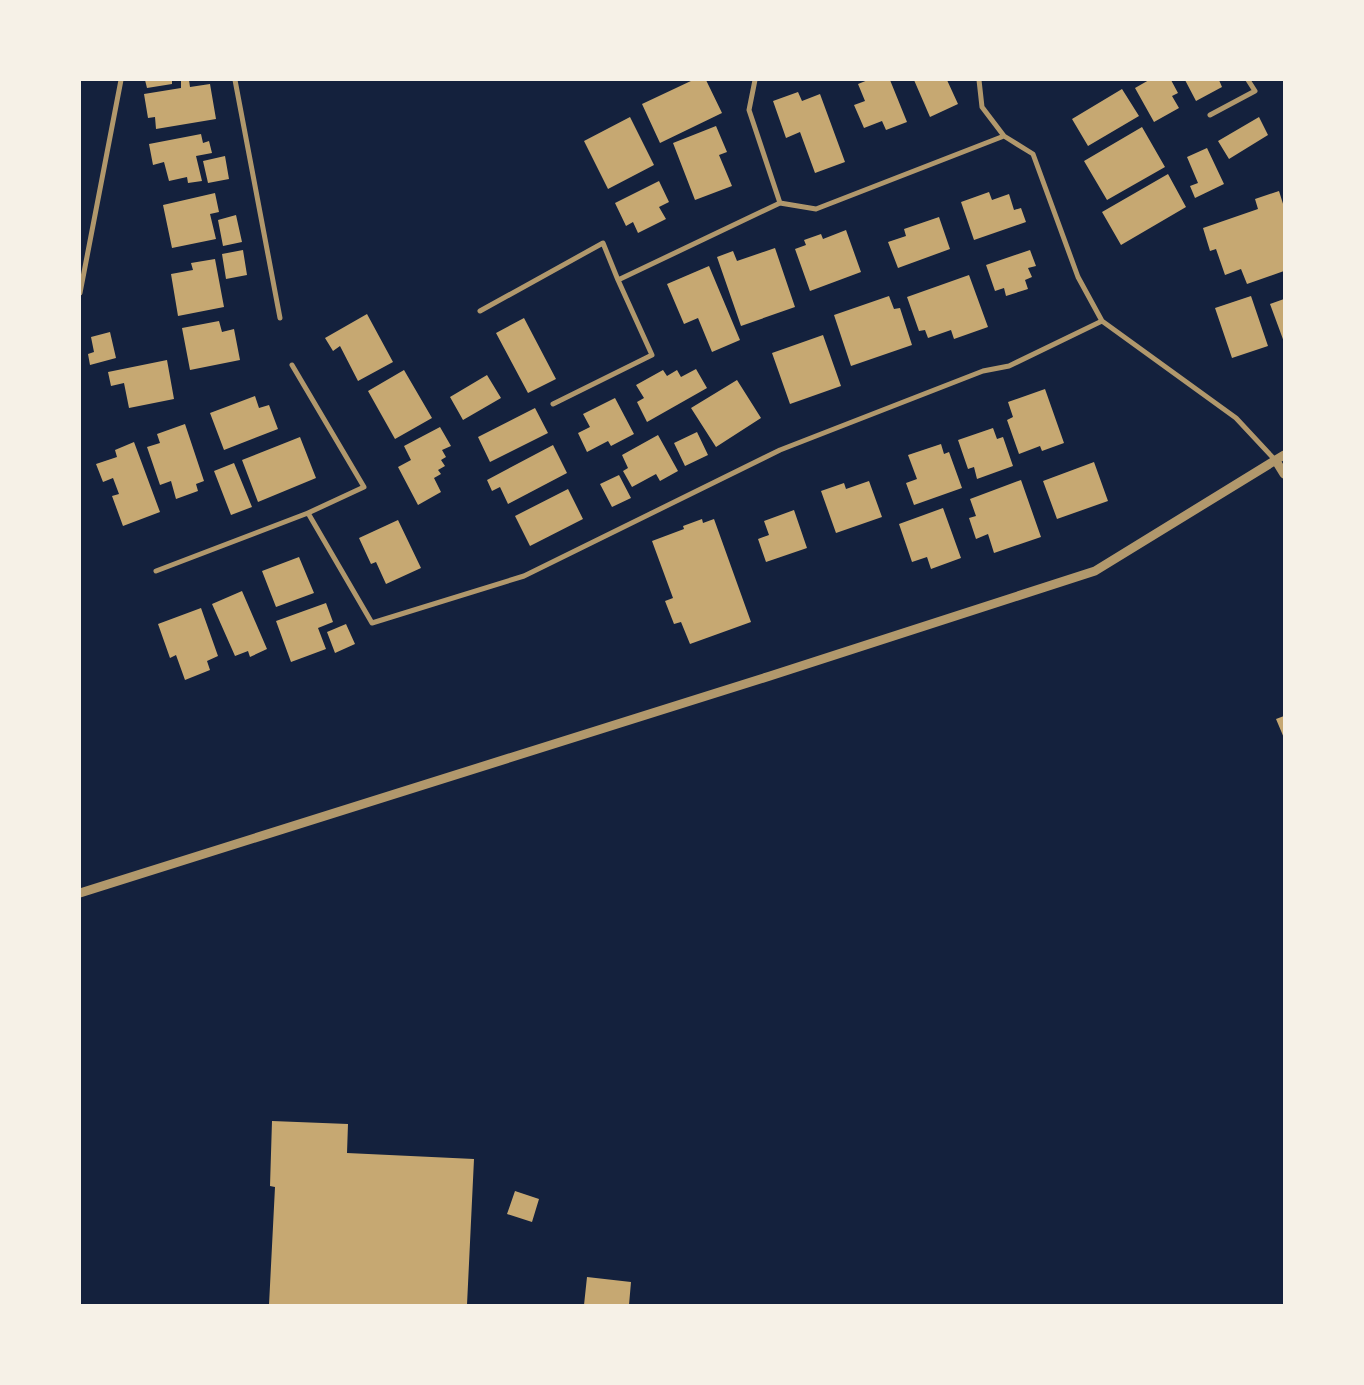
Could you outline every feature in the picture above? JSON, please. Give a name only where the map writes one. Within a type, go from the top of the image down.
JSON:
[{"type":"street","points":[[80,293],[121,80]]},
{"type":"street","points":[[234,80],[280,318]]},
{"type":"street","points":[[755,80],[748,110],[780,203]]},
{"type":"street","points":[[979,80],[982,107],[1004,136],[1033,154],[1078,277],[1102,321],[1236,418],[1280,458],[1284,474]]},
{"type":"street","points":[[1210,115],[1255,91],[1248,80]]},
{"type":"street","points":[[618,280],[780,203],[816,209],[1004,136]]},
{"type":"street","points":[[480,311],[603,243],[652,355],[553,404]]},
{"type":"street","points":[[308,513],[372,623],[524,576],[780,450],[983,372],[1009,366],[1102,321]]},
{"type":"street","points":[[156,571],[308,513],[364,487],[292,365]]},
{"type":"street","points":[[80,893],[770,676],[1095,571],[1280,458]]},
{"type":"building","points":[[145,80],[172,80],[172,84],[147,88]]},
{"type":"building","points":[[181,80],[189,80],[190,87],[210,84],[216,119],[156,129],[155,117],[148,118],[144,94],[181,88]]},
{"type":"building","points":[[693,80],[706,80],[722,113],[660,143],[642,104]]},
{"type":"building","points":[[868,80],[890,80],[907,122],[886,130],[882,121],[864,128],[854,105],[865,101],[858,84]]},
{"type":"building","points":[[914,80],[947,80],[958,104],[930,117]]},
{"type":"building","points":[[1149,80],[1171,80],[1178,93],[1172,96],[1179,108],[1154,122],[1135,88]]},
{"type":"building","points":[[1185,80],[1219,80],[1222,87],[1196,101]]},
{"type":"building","points":[[1122,89],[1139,116],[1088,146],[1072,119]]},
{"type":"building","points":[[798,92],[802,101],[820,94],[845,162],[815,173],[800,132],[786,138],[773,101]]},
{"type":"building","points":[[630,117],[654,165],[608,189],[584,141]]},
{"type":"building","points":[[1259,117],[1268,135],[1229,159],[1218,141]]},
{"type":"building","points":[[716,126],[727,152],[719,155],[732,186],[695,200],[673,143]]},
{"type":"building","points":[[1142,127],[1165,167],[1107,200],[1084,161]]},
{"type":"building","points":[[201,134],[203,143],[209,141],[212,153],[196,156],[202,181],[188,183],[187,177],[169,181],[164,162],[153,165],[149,144]]},
{"type":"building","points":[[1207,148],[1224,184],[1195,198],[1190,186],[1198,183],[1187,157]]},
{"type":"building","points":[[225,156],[229,179],[208,183],[203,161]]},
{"type":"building","points":[[1168,174],[1186,207],[1121,245],[1102,212]]},
{"type":"building","points":[[659,181],[669,202],[659,207],[666,219],[638,233],[633,222],[626,226],[615,203]]},
{"type":"building","points":[[1279,191],[1284,207],[1284,271],[1247,284],[1241,269],[1225,275],[1216,249],[1210,251],[1203,228],[1258,209],[1255,199]]},
{"type":"building","points":[[989,192],[992,200],[1009,194],[1014,210],[1021,208],[1026,222],[974,240],[961,202]]},
{"type":"building","points":[[215,193],[219,212],[210,214],[216,239],[172,248],[163,205]]},
{"type":"building","points":[[236,215],[242,242],[223,246],[218,220]]},
{"type":"building","points":[[939,217],[950,249],[898,268],[888,242],[906,236],[904,229]]},
{"type":"building","points":[[846,230],[861,272],[810,291],[795,249],[806,245],[804,240],[821,234],[823,239]]},
{"type":"building","points":[[775,248],[795,307],[741,326],[717,257],[733,251],[737,261]]},
{"type":"building","points":[[243,250],[247,275],[226,279],[222,254]]},
{"type":"building","points":[[1030,250],[1036,266],[1028,268],[1032,277],[1025,280],[1028,289],[1006,296],[1004,288],[995,291],[986,265]]},
{"type":"building","points":[[215,259],[224,307],[178,316],[171,274],[193,270],[191,263]]},
{"type":"building","points":[[709,266],[740,340],[712,352],[698,318],[684,324],[667,284]]},
{"type":"building","points":[[969,275],[988,327],[954,339],[951,330],[928,338],[925,330],[919,331],[907,297]]},
{"type":"building","points":[[889,296],[894,309],[900,308],[912,345],[851,366],[834,315]]},
{"type":"building","points":[[1251,296],[1268,346],[1232,358],[1215,308]]},
{"type":"building","points":[[1284,299],[1284,342],[1270,304]]},
{"type":"building","points":[[367,314],[393,362],[358,381],[340,346],[333,351],[325,338]]},
{"type":"building","points":[[524,318],[556,379],[528,393],[496,333]]},
{"type":"building","points":[[219,321],[222,332],[234,329],[240,360],[190,370],[182,328]]},
{"type":"building","points":[[110,332],[116,358],[90,365],[88,354],[94,352],[91,337]]},
{"type":"building","points":[[823,335],[841,386],[790,404],[772,353]]},
{"type":"building","points":[[167,360],[174,399],[129,408],[124,383],[111,386],[108,372]]},
{"type":"building","points":[[696,369],[707,388],[647,422],[637,402],[644,398],[636,385],[663,370],[667,376],[677,370],[681,377]]},
{"type":"building","points":[[404,370],[432,418],[395,439],[368,391]]},
{"type":"building","points":[[487,375],[501,398],[463,420],[450,397]]},
{"type":"building","points":[[737,380],[761,418],[716,447],[691,408]]},
{"type":"building","points":[[1045,389],[1064,443],[1042,451],[1040,446],[1019,454],[1007,420],[1013,417],[1008,402]]},
{"type":"building","points":[[255,396],[259,408],[269,405],[278,429],[224,450],[210,413]]},
{"type":"building","points":[[615,398],[634,434],[611,446],[608,441],[587,452],[578,433],[590,427],[583,414]]},
{"type":"building","points":[[535,408],[548,433],[490,462],[478,437]]},
{"type":"building","points":[[185,424],[204,481],[196,484],[198,491],[176,499],[171,481],[160,485],[147,447],[160,443],[157,434]]},
{"type":"building","points":[[440,427],[451,446],[442,450],[446,457],[441,460],[445,466],[438,470],[441,474],[434,478],[441,492],[418,505],[398,467],[411,460],[404,446]]},
{"type":"building","points":[[993,428],[997,439],[1003,437],[1013,466],[977,479],[974,467],[968,469],[958,440]]},
{"type":"building","points":[[697,432],[708,455],[685,466],[674,443]]},
{"type":"building","points":[[658,435],[678,471],[660,481],[656,474],[632,487],[623,471],[628,468],[622,455]]},
{"type":"building","points":[[300,437],[316,478],[258,502],[242,460]]},
{"type":"building","points":[[134,442],[160,512],[123,526],[112,496],[119,494],[113,478],[103,482],[96,464],[117,457],[115,450]]},
{"type":"building","points":[[941,444],[944,454],[949,452],[962,488],[914,505],[906,483],[917,479],[908,455]]},
{"type":"building","points":[[553,445],[567,473],[508,504],[500,487],[492,491],[487,480]]},
{"type":"building","points":[[1094,462],[1108,501],[1057,519],[1043,481]]},
{"type":"building","points":[[234,463],[252,507],[231,515],[214,471]]},
{"type":"building","points":[[619,475],[631,498],[612,507],[600,484]]},
{"type":"building","points":[[1021,480],[1041,537],[994,553],[988,534],[976,539],[969,518],[976,516],[970,499]]},
{"type":"building","points":[[869,481],[882,517],[836,533],[821,491],[844,483],[846,489]]},
{"type":"building","points":[[568,489],[583,519],[530,546],[515,516]]},
{"type":"building","points":[[943,508],[961,558],[931,569],[927,557],[912,562],[899,524]]},
{"type":"building","points":[[794,510],[807,548],[766,562],[758,539],[769,535],[764,521]]},
{"type":"building","points":[[702,519],[703,523],[714,519],[751,622],[690,644],[681,622],[674,624],[665,601],[673,598],[652,541],[684,529],[683,526]]},
{"type":"building","points":[[398,520],[421,568],[386,584],[376,562],[371,564],[359,538]]},
{"type":"building","points":[[299,557],[314,593],[276,607],[262,571]]},
{"type":"building","points":[[242,591],[267,649],[250,657],[248,651],[235,656],[212,604]]},
{"type":"building","points":[[326,603],[333,622],[318,628],[326,649],[291,662],[276,621]]},
{"type":"building","points":[[201,608],[218,656],[207,661],[210,670],[185,680],[176,655],[170,658],[158,624]]},
{"type":"building","points":[[346,624],[355,644],[335,653],[327,632]]},
{"type":"building","points":[[1284,716],[1284,738],[1276,719]]},
{"type":"building","points":[[272,1121],[348,1124],[347,1153],[474,1159],[467,1305],[269,1305],[275,1187],[270,1186]]},
{"type":"building","points":[[515,1191],[539,1199],[532,1222],[507,1214]]},
{"type":"building","points":[[587,1277],[631,1282],[629,1305],[584,1305]]}]
